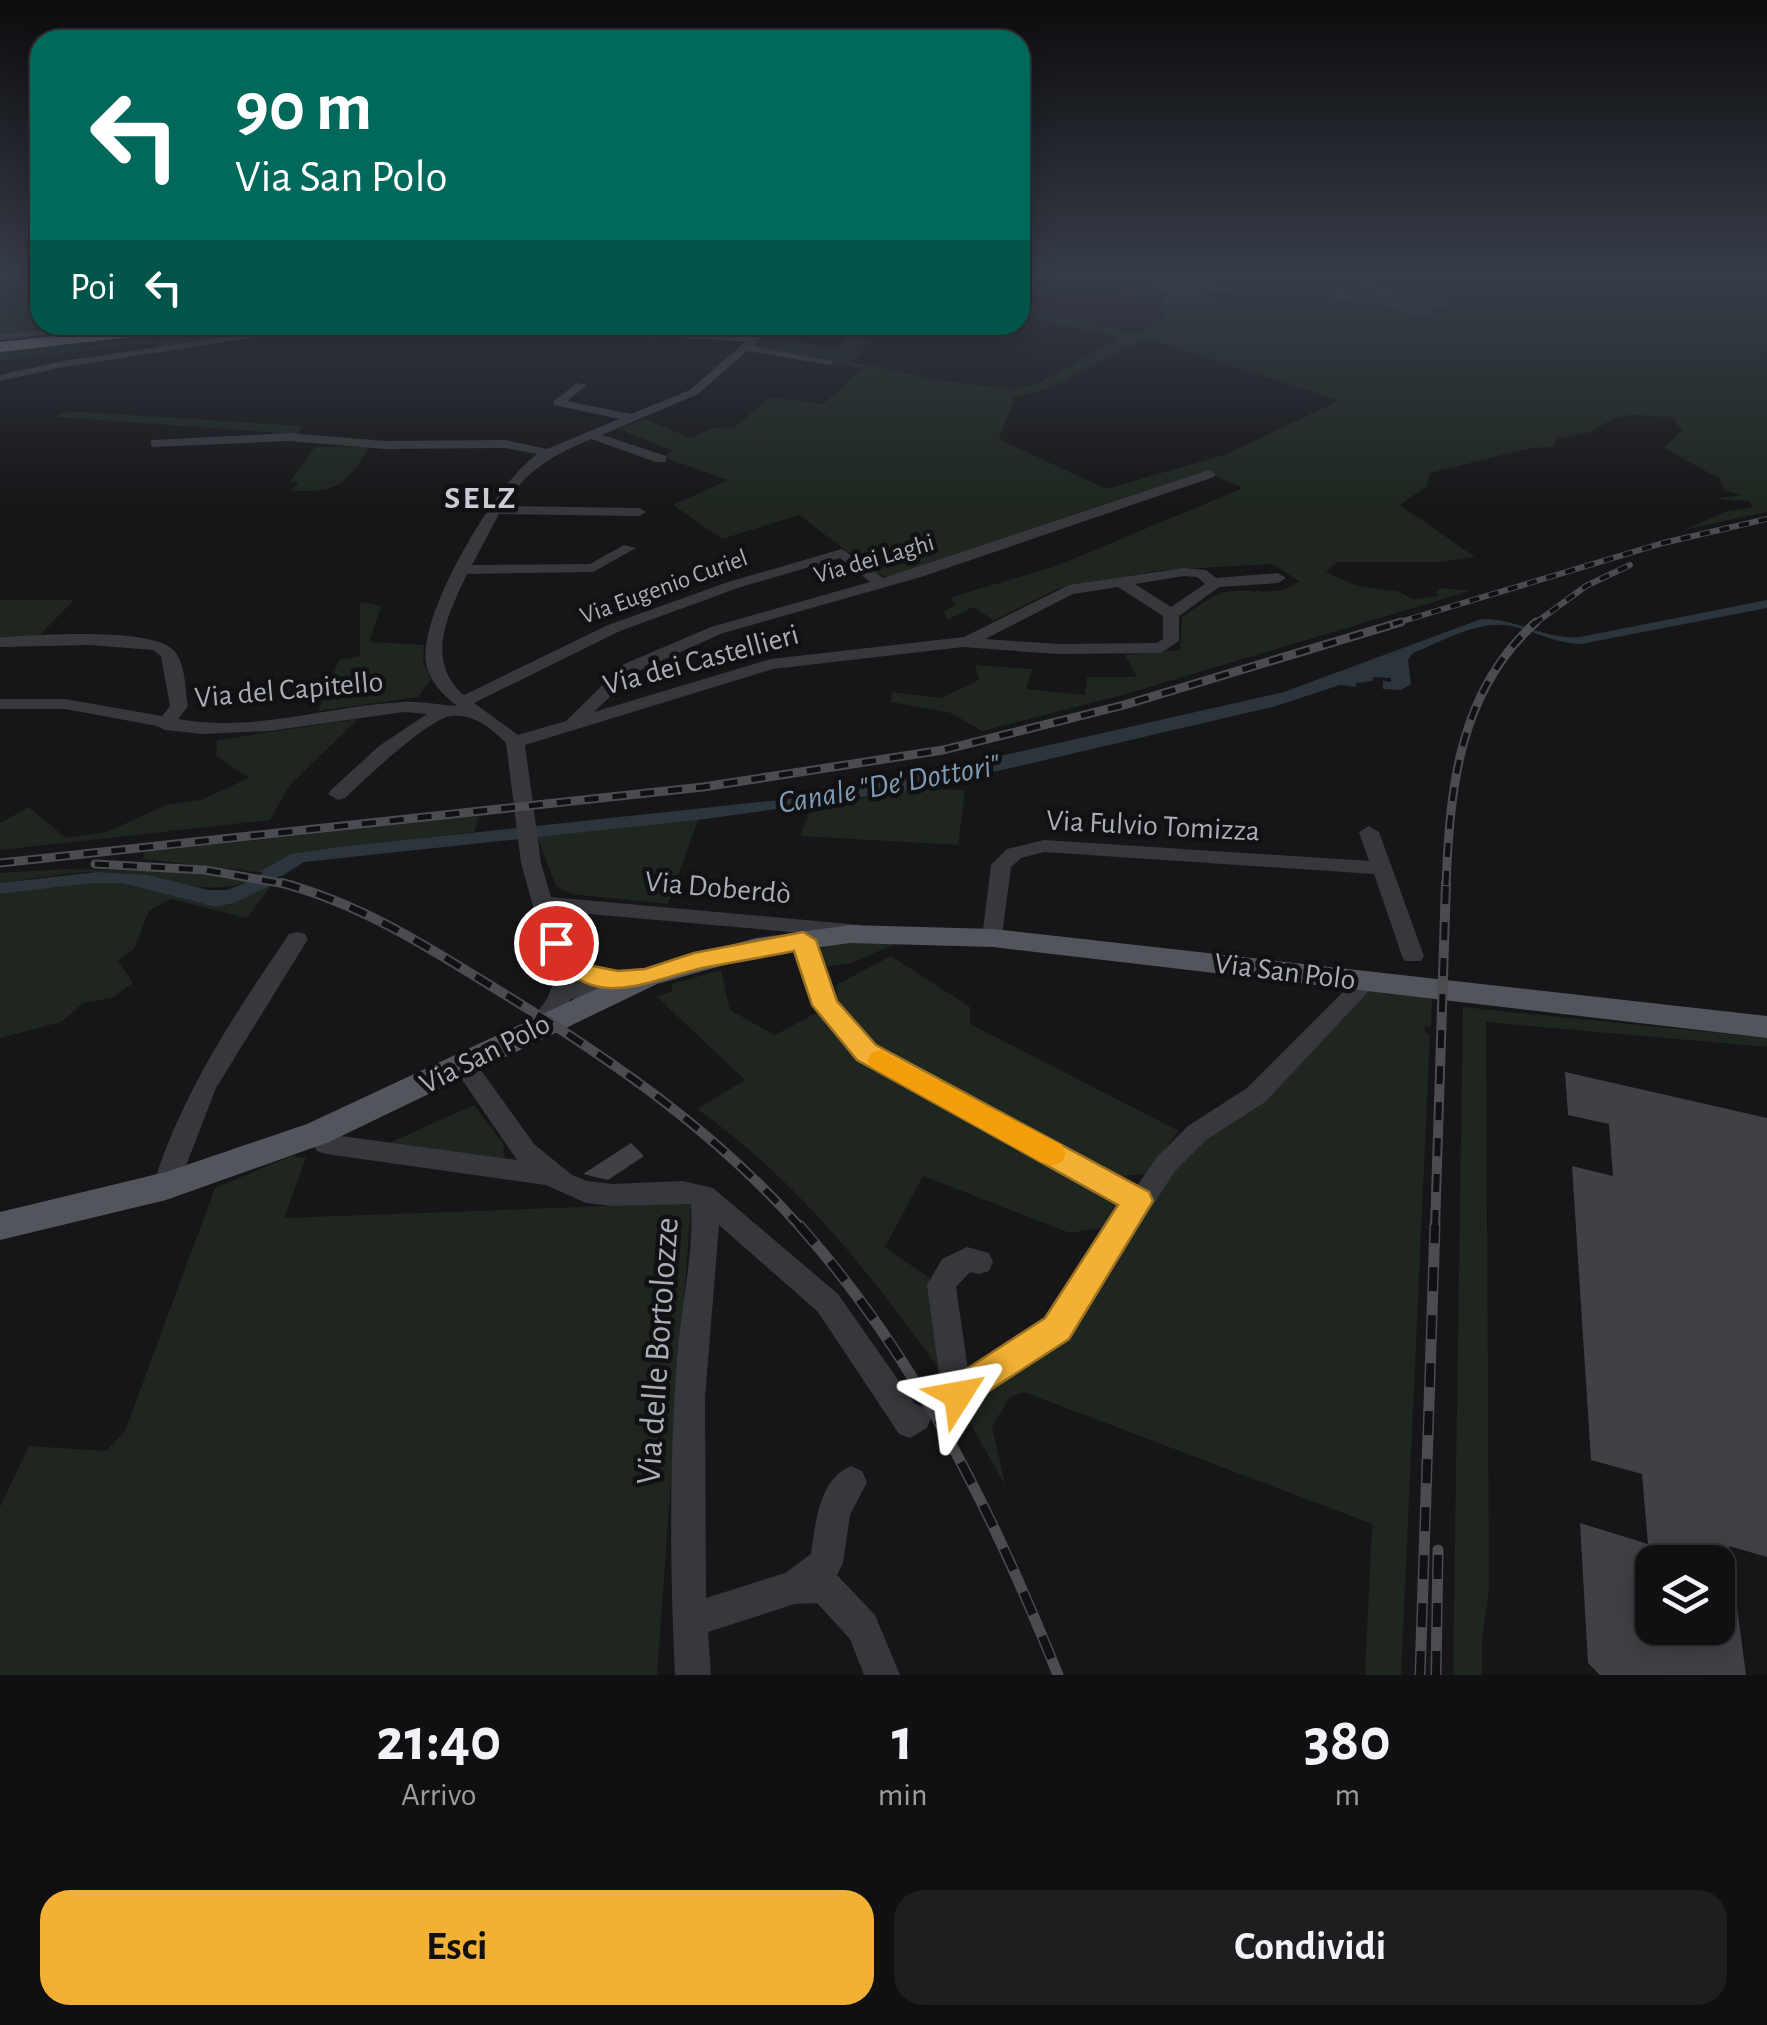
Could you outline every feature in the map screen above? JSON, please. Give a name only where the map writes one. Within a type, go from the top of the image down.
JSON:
[{"type":"main road","name":"Via San Polo","points":[[0,1226],[166,1186],[318,1133],[538,1027],[580,985],[647,978],[694,961],[803,940],[886,934],[993,938],[1767,1027]]},
{"type":"street","points":[[0,378],[165,349]]},
{"type":"street","points":[[454,702],[434,665],[436,632],[494,510],[515,480],[548,453],[694,392],[745,349]]},
{"type":"street","points":[[774,349],[830,362]]},
{"type":"street","points":[[581,384],[558,403],[635,419]]},
{"type":"street","points":[[591,434],[661,459]]},
{"type":"street","points":[[156,443],[288,436],[385,444],[505,444],[548,453]]},
{"type":"street","name":"Via dei Laghi","points":[[573,723],[575,717],[641,662],[717,630],[881,584],[1209,474]]},
{"type":"street","points":[[578,510],[610,496]]},
{"type":"street","points":[[494,510],[639,512]]},
{"type":"street","points":[[464,570],[594,568],[630,548]]},
{"type":"street","name":"Via Eugenio Curiel","points":[[454,702],[614,628],[733,585],[842,553],[881,584]]},
{"type":"street","name":"Via dei Castellieri","points":[[515,742],[772,664],[963,642],[1058,649],[1161,648],[1171,642],[1171,614],[1212,588],[1213,583],[1208,576],[1193,571],[1118,580],[1059,594],[963,642]]},
{"type":"street","points":[[1213,583],[1278,578]]},
{"type":"street","points":[[1118,580],[1171,614]]},
{"type":"street","points":[[0,642],[126,641],[164,648],[170,654],[179,706],[165,725]]},
{"type":"street","name":"Via del Capitello","points":[[416,705],[440,678]]},
{"type":"street","name":"Via del Capitello","points":[[338,794],[385,750],[454,702]]},
{"type":"street","name":"Via del Capitello","points":[[0,704],[65,704],[165,725],[203,728],[269,726],[454,702],[482,714],[515,742]]},
{"type":"street","points":[[515,742],[527,833],[545,902],[556,943],[580,985]]},
{"type":"street","points":[[1369,832],[1413,956]]},
{"type":"street","name":"Via Fulvio Tomizza","points":[[993,938],[1001,864],[1014,853],[1044,846],[1382,868]]},
{"type":"street","name":"Via Doberdò","points":[[545,902],[886,934]]},
{"type":"street","points":[[166,1186],[179,1142],[216,1064],[297,939]]},
{"type":"street","points":[[803,940],[825,1005],[866,1052],[1138,1201]]},
{"type":"street","points":[[979,1262],[967,1259],[952,1268],[941,1286],[958,1395],[1057,1329],[1166,1164],[1197,1133],[1256,1094],[1359,990]]},
{"type":"street","points":[[464,1065],[545,1175]]},
{"type":"street","name":"Via delle Bortolozze","points":[[318,1133],[326,1144],[545,1175],[567,1188],[603,1195],[704,1196],[707,1219],[694,1337],[685,1482],[693,1675]]},
{"type":"street","points":[[704,1196],[828,1303],[910,1423],[916,1418]]},
{"type":"street","points":[[796,1586],[826,1563],[834,1510],[851,1482]]},
{"type":"street","points":[[690,1621],[796,1586],[824,1586],[864,1627],[882,1675]]},
{"type":"shaded area","points":[[15,349],[102,349],[0,361],[0,351]]},
{"type":"shaded area","points":[[758,349],[864,349],[852,362],[937,380],[1013,389],[1039,383],[1098,349],[1125,349],[1052,387],[1015,396],[999,439],[1106,489],[1227,454],[1338,401],[1178,349],[1767,349],[1767,512],[1684,530],[1727,511],[1753,507],[1749,501],[1714,499],[1742,495],[1725,491],[1720,479],[1664,448],[1682,431],[1673,417],[1629,415],[1613,419],[1590,432],[1558,438],[1552,447],[1530,448],[1430,473],[1427,486],[1400,505],[1475,557],[1439,562],[1338,562],[1326,572],[1355,585],[1400,592],[1412,599],[1440,596],[1436,593],[1441,588],[1470,591],[1126,694],[982,731],[951,713],[891,702],[892,692],[941,698],[979,680],[975,665],[1032,669],[1026,689],[1085,695],[1087,677],[1137,677],[1125,655],[1180,650],[1182,617],[1215,596],[1235,591],[1283,590],[1299,581],[1272,564],[1164,570],[1059,588],[994,620],[973,607],[947,620],[944,612],[955,605],[951,597],[1054,567],[1243,488],[1209,473],[887,577],[878,575],[799,515],[722,539],[673,505],[728,480],[663,457],[672,451],[619,429],[645,419],[691,438],[712,428],[733,429],[770,397],[823,404],[863,368]]},
{"type":"shaded area","points":[[66,411],[302,426],[298,434],[55,417]]},
{"type":"shaded area","points":[[370,446],[339,484],[319,490],[290,491],[299,482],[290,481],[315,447]]},
{"type":"shaded area","points":[[0,600],[74,600],[38,637],[0,636]]},
{"type":"shaded area","points":[[360,602],[381,606],[369,642],[424,645],[423,662],[431,679],[418,697],[318,711],[339,660],[360,656]]},
{"type":"shaded area","points":[[358,719],[289,786],[270,820],[0,850],[0,823],[29,807],[66,838],[107,832],[166,805],[201,800],[249,778],[216,756],[217,740]]},
{"type":"shaded area","points":[[921,789],[965,790],[958,845],[800,836],[812,806]]},
{"type":"shaded area","points":[[479,816],[474,832],[291,854],[259,872],[143,859],[145,852]]},
{"type":"shaded area","points":[[698,820],[668,904],[571,894],[556,886],[537,837]]},
{"type":"shaded area","points":[[65,869],[191,872],[250,881],[232,886],[195,887],[89,872],[0,883],[0,873]]},
{"type":"shaded area","points":[[121,883],[216,907],[272,885],[247,918],[171,899],[149,911],[134,949],[118,960],[133,983],[112,998],[83,1003],[61,1022],[0,1038],[0,894]]},
{"type":"shaded area","points":[[842,940],[895,944],[851,963],[828,966],[821,961],[820,949]]},
{"type":"shaded area","points":[[891,956],[970,1007],[970,1024],[1179,1131],[1145,1174],[1121,1176],[883,1052],[847,1018],[837,1001],[836,985]]},
{"type":"shaded area","points":[[721,970],[730,1010],[775,1035],[822,1010],[842,1040],[876,1066],[1124,1206],[1113,1226],[1070,1233],[923,1176],[885,1247],[932,1280],[941,1372],[859,1264],[800,1197],[697,1109],[745,1080],[657,997],[672,991],[672,984]]},
{"type":"shaded area","points":[[1369,989],[1432,997],[1431,1027],[1425,1026],[1424,1031],[1430,1034],[1401,1675],[1365,1675],[1372,1524],[1024,1392],[1010,1397],[992,1427],[1005,1485],[962,1409],[1068,1332],[1148,1202],[1200,1141]]},
{"type":"shaded area","points":[[1463,1007],[1767,1038],[1767,1047],[1486,1022],[1489,1591],[1482,1675],[1453,1675]]},
{"type":"shaded area","points":[[474,1105],[503,1143],[505,1158],[387,1144]]},
{"type":"shaded area","points":[[291,1156],[306,1158],[284,1218],[691,1203],[657,1675],[0,1675],[0,1507],[29,1446],[106,1451],[125,1431],[215,1188]]},
{"type":"water","points":[[1767,600],[1767,608],[1581,644],[1512,626],[1474,628],[1413,653],[1408,660],[1411,684],[1401,690],[1383,689],[1383,681],[1391,682],[1391,678],[1373,677],[1373,681],[1356,683],[1356,687],[1340,685],[1276,706],[921,789],[698,820],[304,862],[282,876],[259,872],[291,854],[339,847],[797,798],[890,781],[1284,692],[1481,619],[1580,637]]},
{"type":"water","points":[[98,872],[148,875],[208,890],[227,890],[250,881],[272,885],[216,907],[121,883],[0,894],[0,883]]},
{"type":"building","points":[[1565,1072],[1767,1118],[1767,1557],[1735,1545],[1635,1545],[1635,1645],[1735,1645],[1735,1592],[1746,1675],[1600,1675],[1588,1663],[1580,1523],[1648,1544],[1642,1474],[1591,1460],[1572,1166],[1613,1176],[1609,1124],[1568,1115]]},
{"type":"building","points":[[631,1143],[644,1156],[608,1180],[583,1174]]},
{"type":"waterway","name":"Canale \"De' Dottori\"","points":[[240,893],[289,864]]},
{"type":"railway","points":[[1393,624],[1663,543],[1767,519]]},
{"type":"railway","points":[[1534,624],[1586,586],[1630,565]]},
{"type":"railway","points":[[0,863],[703,787],[943,750],[1124,705],[1401,622]]},
{"type":"railway","points":[[1446,885],[1456,777],[1475,710],[1490,678],[1534,624]]},
{"type":"railway","points":[[95,864],[205,870],[285,884]]},
{"type":"railway","points":[[1435,1228],[1446,883]]},
{"type":"railway","points":[[285,884],[291,885]]},
{"type":"railway","points":[[285,884],[341,903],[395,929],[582,1044],[697,1128],[801,1228]]},
{"type":"railway","points":[[799,1225],[880,1328],[948,1438],[1007,1555],[1058,1675]]},
{"type":"railway","points":[[1420,1675],[1435,1225]]},
{"type":"railway","points":[[1436,1675],[1438,1550]]},
{"type":"slow traffic","points":[[880,1060],[1052,1154]]},
{"type":"district","name":"SELZ","points":[[481,498]]},
{"type":"route","points":[[556,943],[585,973],[632,980],[694,961],[803,940],[825,1005],[866,1052],[1138,1201],[1057,1329],[958,1395]]}]
